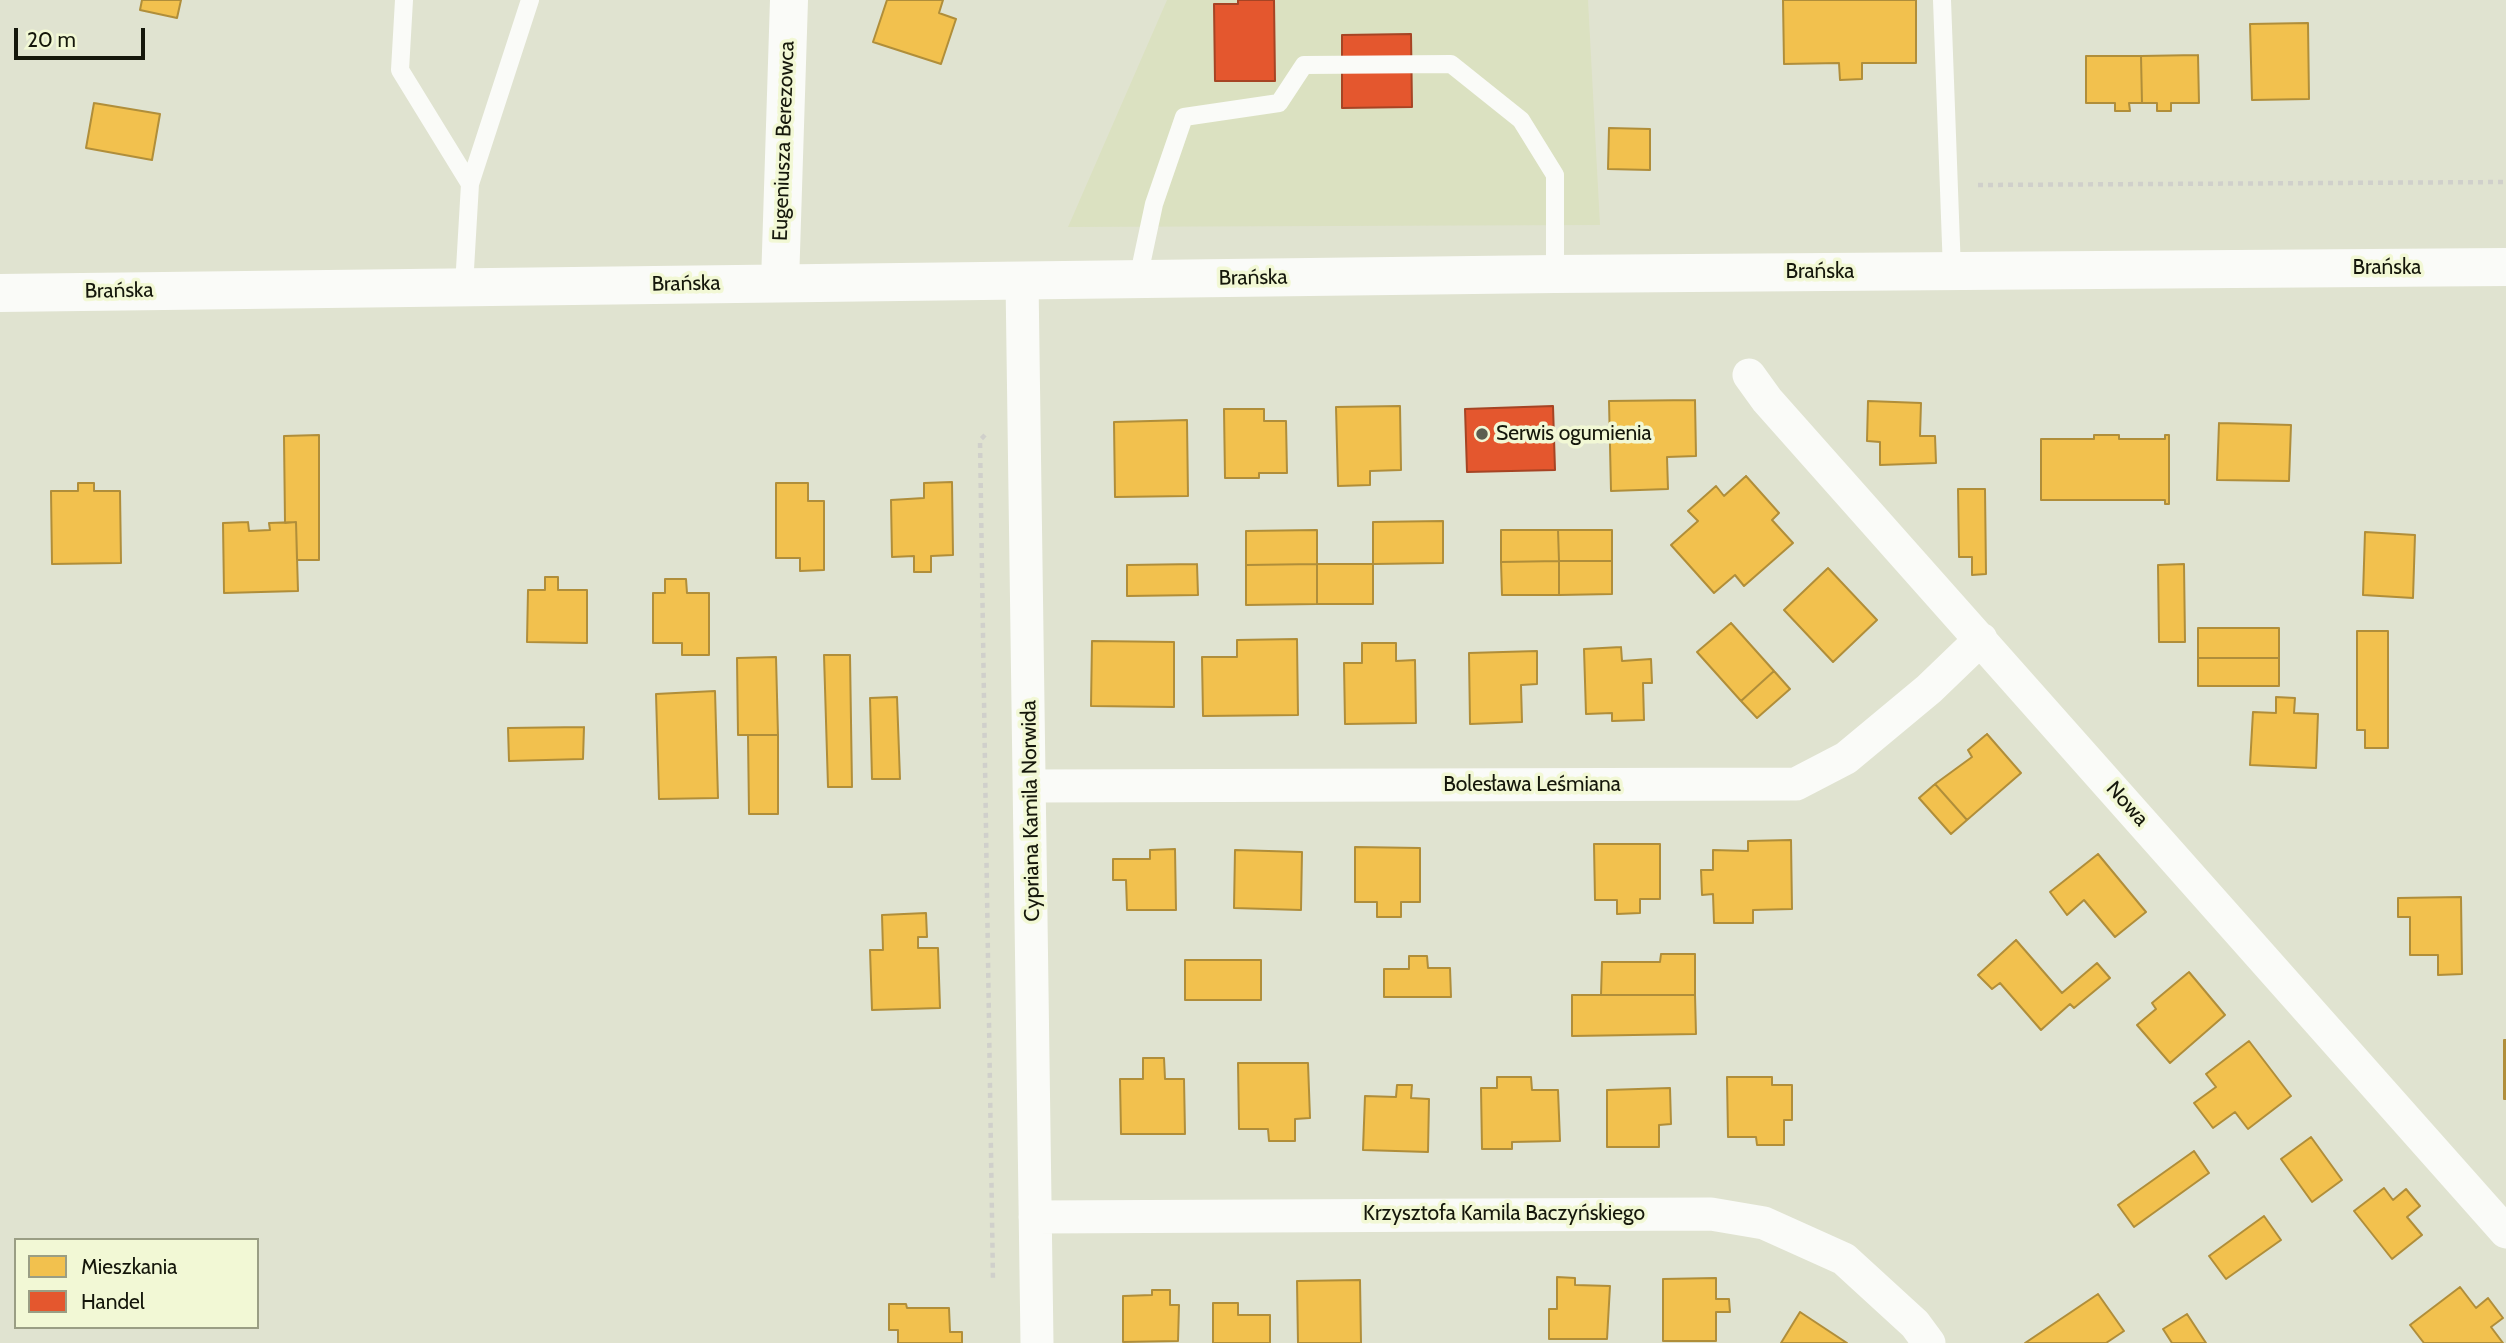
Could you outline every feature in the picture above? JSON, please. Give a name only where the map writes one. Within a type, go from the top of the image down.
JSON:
[{"type":"street","name":"Eugeniusza Berezowca","points":[[780,283],[789,0]]},
{"type":"street","name":"Brańska","points":[[0,293],[1555,274],[2506,267]]},
{"type":"street","name":"Cypriana Kamila Norwida","points":[[1022,280],[1037,1343]]},
{"type":"street","name":"Nowa","points":[[1749,375],[1767,400],[2506,1232]]},
{"type":"street","name":"Bolesława Leśmiana","points":[[1031,786],[1796,784],[1846,758],[1929,689],[1981,639]]},
{"type":"street","name":"Krzysztofa Kamila Baczyńskiego","points":[[1035,1217],[1711,1214],[1764,1223],[1844,1259],[1914,1324],[1929,1343]]},
{"type":"lane","points":[[404,0],[400,70],[470,184]]},
{"type":"lane","points":[[464,286],[470,184],[530,0]]},
{"type":"lane","points":[[1942,0],[1952,271]]},
{"type":"lane","points":[[1138,279],[1154,204],[1184,117],[1279,103],[1304,65],[1451,64],[1521,120],[1555,175],[1555,274]]},
{"type":"path","points":[[1949,185],[2506,182]]},
{"type":"shaded area","points":[[1167,0],[1588,0],[1600,225],[1068,227]]},
{"type":"building: Mieszkania","points":[[142,0],[181,0],[177,18],[140,10]]},
{"type":"building: Mieszkania","points":[[887,0],[943,0],[939,13],[956,19],[941,64],[873,42]]},
{"type":"building: Mieszkania","points":[[1783,0],[1916,0],[1916,63],[1862,63],[1862,79],[1840,80],[1839,63],[1784,64]]},
{"type":"building: Mieszkania","points":[[2308,23],[2309,99],[2252,100],[2250,24]]},
{"type":"building: Mieszkania","points":[[2198,55],[2199,103],[2171,103],[2171,111],[2157,111],[2157,103],[2142,103],[2141,56]]},
{"type":"building: Mieszkania","points":[[2086,56],[2141,56],[2142,103],[2129,103],[2130,111],[2115,111],[2115,103],[2086,103]]},
{"type":"building: Mieszkania","points":[[94,103],[160,114],[152,160],[86,148]]},
{"type":"building: Mieszkania","points":[[1609,128],[1650,129],[1650,170],[1608,169]]},
{"type":"building: Mieszkania","points":[[1695,400],[1696,456],[1667,457],[1668,489],[1611,491],[1609,401]]},
{"type":"building: Mieszkania","points":[[1868,401],[1921,403],[1920,436],[1935,436],[1936,463],[1880,465],[1880,442],[1867,441]]},
{"type":"building: Mieszkania","points":[[1400,406],[1401,470],[1370,471],[1370,485],[1338,486],[1336,407]]},
{"type":"building: Mieszkania","points":[[1224,409],[1264,409],[1264,421],[1286,421],[1287,473],[1259,473],[1259,478],[1225,478]]},
{"type":"building: Mieszkania","points":[[1187,420],[1188,496],[1115,497],[1114,422]]},
{"type":"building: Mieszkania","points":[[2219,423],[2291,425],[2289,481],[2217,480]]},
{"type":"building: Mieszkania","points":[[319,435],[319,560],[297,560],[296,522],[285,523],[284,436]]},
{"type":"building: Mieszkania","points":[[2094,435],[2119,435],[2119,439],[2165,439],[2165,435],[2169,435],[2169,504],[2165,504],[2165,500],[2041,500],[2041,439],[2094,439]]},
{"type":"building: Mieszkania","points":[[1746,476],[1779,513],[1772,520],[1793,543],[1744,586],[1735,575],[1714,593],[1671,545],[1698,521],[1688,511],[1716,486],[1724,496]]},
{"type":"building: Mieszkania","points":[[952,482],[953,555],[931,556],[931,572],[914,572],[914,556],[892,557],[891,500],[924,498],[924,483]]},
{"type":"building: Mieszkania","points":[[78,483],[94,483],[94,491],[120,491],[121,563],[52,564],[51,491],[78,491]]},
{"type":"building: Mieszkania","points":[[776,483],[808,483],[808,501],[824,501],[824,570],[800,571],[800,558],[776,558]]},
{"type":"building: Mieszkania","points":[[1958,489],[1985,489],[1986,574],[1972,575],[1972,557],[1959,557]]},
{"type":"building: Mieszkania","points":[[1443,521],[1443,563],[1373,564],[1373,522]]},
{"type":"building: Mieszkania","points":[[248,522],[249,531],[270,530],[269,523],[296,522],[298,591],[224,593],[223,523]]},
{"type":"building: Mieszkania","points":[[1317,530],[1317,564],[1246,565],[1246,531]]},
{"type":"building: Mieszkania","points":[[1501,530],[1558,530],[1559,561],[1501,562]]},
{"type":"building: Mieszkania","points":[[1558,530],[1612,530],[1612,561],[1559,561]]},
{"type":"building: Mieszkania","points":[[2365,532],[2415,535],[2413,598],[2363,595]]},
{"type":"building: Mieszkania","points":[[1559,561],[1612,561],[1612,594],[1559,595]]},
{"type":"building: Mieszkania","points":[[1559,561],[1559,595],[1502,595],[1501,562]]},
{"type":"building: Mieszkania","points":[[1197,564],[1198,595],[1127,596],[1127,565]]},
{"type":"building: Mieszkania","points":[[1317,564],[1373,564],[1373,604],[1317,604]]},
{"type":"building: Mieszkania","points":[[1317,564],[1317,604],[1246,605],[1246,565]]},
{"type":"building: Mieszkania","points":[[2184,564],[2185,642],[2159,642],[2158,565]]},
{"type":"building: Mieszkania","points":[[1828,568],[1877,620],[1833,662],[1784,610]]},
{"type":"building: Mieszkania","points":[[545,577],[558,577],[558,590],[587,590],[587,643],[527,642],[528,590],[545,590]]},
{"type":"building: Mieszkania","points":[[665,579],[686,579],[687,593],[709,593],[709,655],[682,655],[682,643],[653,643],[653,593],[665,593]]},
{"type":"building: Mieszkania","points":[[1731,623],[1774,671],[1741,701],[1697,652]]},
{"type":"building: Mieszkania","points":[[2198,628],[2279,628],[2279,658],[2198,658]]},
{"type":"building: Mieszkania","points":[[2357,631],[2388,631],[2388,748],[2365,748],[2365,730],[2357,730]]},
{"type":"building: Mieszkania","points":[[1297,639],[1298,715],[1203,716],[1202,657],[1237,657],[1237,640]]},
{"type":"building: Mieszkania","points":[[1092,641],[1174,642],[1174,707],[1091,706]]},
{"type":"building: Mieszkania","points":[[1362,643],[1396,643],[1396,661],[1415,660],[1416,723],[1345,724],[1344,663],[1362,663]]},
{"type":"building: Mieszkania","points":[[1621,647],[1622,661],[1651,659],[1652,683],[1643,683],[1644,720],[1612,721],[1612,713],[1586,714],[1584,649]]},
{"type":"building: Mieszkania","points":[[1537,651],[1537,684],[1521,685],[1522,722],[1470,724],[1469,653]]},
{"type":"building: Mieszkania","points":[[824,655],[850,655],[852,787],[828,787]]},
{"type":"building: Mieszkania","points":[[776,657],[778,735],[738,735],[737,658]]},
{"type":"building: Mieszkania","points":[[2198,658],[2279,658],[2279,686],[2198,686]]},
{"type":"building: Mieszkania","points":[[1774,671],[1790,689],[1757,718],[1741,701]]},
{"type":"building: Mieszkania","points":[[715,691],[718,798],[659,799],[656,694]]},
{"type":"building: Mieszkania","points":[[897,697],[900,779],[872,779],[870,698]]},
{"type":"building: Mieszkania","points":[[2276,697],[2295,698],[2294,713],[2318,714],[2316,768],[2250,765],[2253,712],[2276,713]]},
{"type":"building: Mieszkania","points":[[584,727],[583,759],[509,761],[508,728]]},
{"type":"building: Mieszkania","points":[[1987,734],[2021,773],[1967,820],[1935,784],[1972,757],[1968,750]]},
{"type":"building: Mieszkania","points":[[748,735],[778,735],[778,814],[749,814]]},
{"type":"building: Mieszkania","points":[[1935,784],[1967,820],[1951,834],[1919,798]]},
{"type":"building: Mieszkania","points":[[1791,840],[1792,909],[1753,910],[1753,923],[1714,923],[1713,894],[1702,895],[1701,870],[1713,870],[1713,850],[1748,851],[1748,841]]},
{"type":"building: Mieszkania","points":[[1594,844],[1660,844],[1660,899],[1640,899],[1640,913],[1617,914],[1617,900],[1595,900]]},
{"type":"building: Mieszkania","points":[[1355,847],[1420,848],[1420,902],[1401,902],[1401,917],[1377,917],[1377,902],[1355,902]]},
{"type":"building: Mieszkania","points":[[1175,849],[1176,910],[1127,910],[1126,880],[1113,880],[1113,859],[1150,859],[1150,850]]},
{"type":"building: Mieszkania","points":[[1235,850],[1302,852],[1301,910],[1234,908]]},
{"type":"building: Mieszkania","points":[[2098,854],[2146,912],[2115,937],[2084,900],[2067,915],[2050,892]]},
{"type":"building: Mieszkania","points":[[2461,897],[2462,974],[2438,975],[2438,955],[2410,955],[2410,917],[2398,917],[2398,898]]},
{"type":"building: Mieszkania","points":[[926,913],[927,937],[918,937],[918,948],[938,948],[940,1008],[872,1010],[870,950],[883,950],[882,915]]},
{"type":"building: Mieszkania","points":[[2016,940],[2062,993],[2097,963],[2110,978],[2074,1008],[2070,1004],[2041,1030],[2000,983],[1992,989],[1978,975]]},
{"type":"building: Mieszkania","points":[[1661,954],[1695,954],[1695,995],[1601,995],[1602,962],[1660,962]]},
{"type":"building: Mieszkania","points":[[1409,956],[1427,956],[1428,968],[1450,968],[1451,997],[1384,997],[1384,969],[1409,969]]},
{"type":"building: Mieszkania","points":[[1185,960],[1261,960],[1261,1000],[1185,1000]]},
{"type":"building: Mieszkania","points":[[2189,972],[2225,1015],[2170,1063],[2137,1025],[2156,1009],[2152,1003]]},
{"type":"building: Mieszkania","points":[[1572,995],[1695,995],[1696,1034],[1572,1036]]},
{"type":"building: Mieszkania","points":[[2506,1040],[2506,1099],[2504,1099]]},
{"type":"building: Mieszkania","points":[[2249,1041],[2291,1096],[2248,1129],[2235,1112],[2213,1128],[2194,1103],[2216,1087],[2206,1074]]},
{"type":"building: Mieszkania","points":[[1143,1058],[1164,1058],[1165,1079],[1184,1079],[1185,1134],[1121,1134],[1120,1079],[1143,1079]]},
{"type":"building: Mieszkania","points":[[1238,1063],[1308,1063],[1310,1118],[1295,1119],[1295,1141],[1269,1141],[1268,1129],[1239,1129]]},
{"type":"building: Mieszkania","points":[[1497,1077],[1531,1077],[1532,1090],[1558,1090],[1560,1141],[1512,1142],[1512,1149],[1482,1149],[1481,1088],[1497,1088]]},
{"type":"building: Mieszkania","points":[[1727,1077],[1772,1077],[1772,1085],[1792,1085],[1792,1120],[1784,1120],[1784,1145],[1757,1145],[1756,1137],[1728,1137]]},
{"type":"building: Mieszkania","points":[[1397,1085],[1412,1085],[1411,1098],[1429,1099],[1428,1152],[1363,1150],[1365,1096],[1396,1097]]},
{"type":"building: Mieszkania","points":[[1670,1088],[1671,1124],[1659,1125],[1659,1147],[1607,1147],[1607,1090]]},
{"type":"building: Mieszkania","points":[[2311,1137],[2342,1180],[2312,1202],[2281,1159]]},
{"type":"building: Mieszkania","points":[[2194,1151],[2209,1173],[2134,1227],[2118,1205]]},
{"type":"building: Mieszkania","points":[[2384,1188],[2393,1200],[2406,1189],[2420,1206],[2407,1217],[2422,1235],[2392,1259],[2354,1211]]},
{"type":"building: Mieszkania","points":[[2264,1216],[2281,1240],[2226,1279],[2209,1256]]},
{"type":"building: Mieszkania","points":[[1557,1277],[1575,1278],[1575,1285],[1610,1286],[1607,1339],[1549,1339],[1549,1309],[1557,1309]]},
{"type":"building: Mieszkania","points":[[1716,1278],[1716,1299],[1729,1299],[1730,1312],[1716,1312],[1716,1341],[1663,1341],[1663,1279]]},
{"type":"building: Mieszkania","points":[[1360,1280],[1361,1343],[1298,1343],[1297,1281]]},
{"type":"building: Mieszkania","points":[[2460,1287],[2476,1308],[2488,1298],[2503,1318],[2491,1327],[2503,1343],[2424,1343],[2410,1325]]},
{"type":"building: Mieszkania","points":[[1152,1290],[1170,1290],[1170,1305],[1179,1305],[1178,1341],[1123,1342],[1123,1296],[1152,1295]]},
{"type":"building: Mieszkania","points":[[2098,1294],[2124,1331],[2106,1343],[2025,1343]]},
{"type":"building: Mieszkania","points":[[1213,1303],[1238,1303],[1238,1315],[1270,1315],[1270,1343],[1213,1343]]},
{"type":"building: Mieszkania","points":[[889,1304],[906,1304],[907,1308],[949,1308],[950,1332],[962,1332],[962,1343],[898,1343],[898,1330],[889,1330]]},
{"type":"building: Mieszkania","points":[[1800,1312],[1847,1343],[1781,1343]]},
{"type":"building: Mieszkania","points":[[2187,1314],[2206,1343],[2172,1343],[2163,1329]]},
{"type":"building: Handel","points":[[1238,0],[1274,0],[1275,81],[1215,81],[1214,4],[1238,4]]},
{"type":"building: Handel","points":[[1411,34],[1412,107],[1342,108],[1342,35]]},
{"type":"building: Handel","points":[[1553,406],[1555,470],[1467,472],[1465,409]]},
{"type":"place","name":"Serwis ogumienia","points":[[1482,434]]}]
